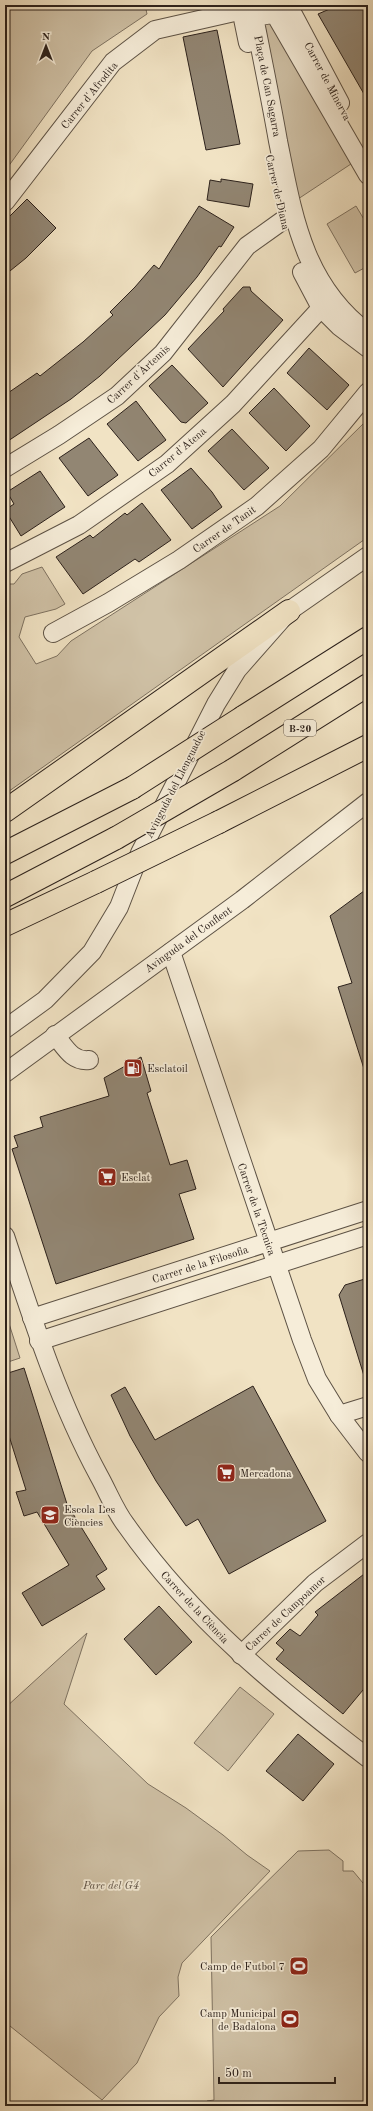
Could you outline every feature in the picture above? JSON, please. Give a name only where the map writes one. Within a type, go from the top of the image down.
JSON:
[{"type":"highway","points":[[5,811],[289,610]]},
{"type":"highway","points":[[5,853],[132,788],[368,638]]},
{"type":"highway","name":"B-20","points":[[5,896],[116,838],[232,770],[368,685]]},
{"type":"highway","points":[[5,925],[219,822],[368,746]]},
{"type":"street","name":"Carrer d'Afrodita","points":[[5,202],[113,62],[155,30],[241,9],[266,5]]},
{"type":"street","name":"Carrer de Minerva","points":[[288,5],[368,156]]},
{"type":"street","name":"Carrer de Diana","points":[[241,9],[282,221],[302,273],[321,308],[339,326],[368,348]]},
{"type":"street","name":"Plaça de Can Sagarra","points":[[368,175],[276,16],[272,14],[260,16],[255,22],[299,238],[308,260],[330,296],[345,313],[368,333]]},
{"type":"street","name":"Carrer d'Àrtemis","points":[[5,468],[59,435],[117,396],[162,353],[247,246],[282,221]]},
{"type":"street","name":"Carrer d'Atena","points":[[5,563],[79,525],[167,464],[233,404],[321,308]]},
{"type":"street","name":"Carrer de Tanit","points":[[53,633],[108,603],[179,560],[257,506],[321,449],[368,392]]},
{"type":"street","name":"Avinguda del Llenguadoc","points":[[5,1028],[45,1000],[92,952],[119,907],[140,853],[216,704],[237,670],[289,610],[368,556]]},
{"type":"street","name":"Avinguda del Conflent","points":[[5,1074],[55,1035],[267,881],[368,802]]},
{"type":"street","name":"Carrer de la Tècnica","points":[[171,952],[268,1242],[318,1378],[339,1415],[368,1453]]},
{"type":"street","points":[[55,1035],[74,1058],[81,1061],[89,1060]]},
{"type":"street","name":"Carrer de la Filosofia","points":[[32,1318],[368,1210]]},
{"type":"street","points":[[39,1341],[368,1235]]},
{"type":"street","name":"Carrer de la Ciència","points":[[5,1236],[39,1341],[77,1434],[124,1524],[172,1586],[241,1655],[368,1758]]},
{"type":"street","points":[[339,1415],[368,1406]]},
{"type":"street","name":"Carrer de Campoamor","points":[[241,1655],[315,1583],[368,1543]]},
{"type":"green space","points":[[5,5],[145,5],[147,14],[92,51],[5,171]]},
{"type":"green space","points":[[274,17],[357,160],[295,201],[257,21]]},
{"type":"green space","points":[[356,206],[368,226],[368,266],[355,273],[327,224]]},
{"type":"green space","points":[[368,419],[368,537],[5,794],[5,584],[14,584],[22,574],[42,567],[65,604],[56,609],[25,617],[19,637],[36,664],[57,656],[71,641],[280,506]]},
{"type":"green space","points":[[5,1311],[20,1358],[5,1363]]},
{"type":"green space","name":"Parc del G4","points":[[87,1633],[64,1704],[148,1784],[186,1808],[270,1871],[182,1963],[178,1977],[179,1996],[159,2017],[137,2063],[102,2100],[5,2022],[5,1708]]},
{"type":"green space","points":[[240,1687],[274,1714],[228,1771],[194,1743]]},
{"type":"green space","name":"Camp Municipal de Badalona","points":[[329,1850],[343,1861],[343,1871],[353,1871],[368,1889],[368,2106],[207,2106],[207,2101],[214,2100],[211,1937],[298,1851]]},
{"type":"building","points":[[339,5],[368,5],[368,101],[318,14]]},
{"type":"building","points":[[217,30],[240,144],[206,150],[183,37]]},
{"type":"building","points":[[221,179],[253,184],[249,207],[207,200],[210,180],[221,182]]},
{"type":"building","points":[[27,199],[56,228],[26,258],[5,275],[5,221]]},
{"type":"building","points":[[199,206],[234,227],[221,247],[219,246],[197,277],[165,315],[100,376],[71,399],[5,443],[5,395],[37,373],[40,376],[83,342],[113,315],[110,312],[154,265],[159,269]]},
{"type":"building","points":[[243,287],[250,287],[251,291],[283,320],[223,387],[188,349],[224,311],[223,309]]},
{"type":"building","points":[[309,348],[349,385],[327,410],[287,373]]},
{"type":"building","points":[[172,365],[208,403],[186,423],[181,422],[149,386]]},
{"type":"building","points":[[274,388],[310,426],[286,451],[249,413]]},
{"type":"building","points":[[136,401],[166,440],[138,461],[107,424]]},
{"type":"building","points":[[232,429],[269,468],[244,490],[208,451]]},
{"type":"building","points":[[89,438],[118,475],[88,496],[59,458]]},
{"type":"building","points":[[191,468],[212,492],[222,507],[192,529],[161,490]]},
{"type":"building","points":[[40,471],[65,507],[21,536],[5,510],[14,504],[7,492]]},
{"type":"building","points":[[142,503],[171,540],[139,562],[135,559],[83,594],[56,557],[90,535],[93,538],[125,513],[127,515]]},
{"type":"building","points":[[368,888],[368,1072],[365,1072],[338,987],[352,983],[330,916]]},
{"type":"building","name":"Esclat","points":[[141,1057],[151,1091],[147,1093],[170,1165],[187,1160],[196,1189],[179,1194],[194,1239],[56,1284],[12,1149],[18,1147],[14,1136],[43,1127],[40,1117],[109,1096],[104,1078]]},
{"type":"building","points":[[368,1278],[368,1378],[365,1379],[339,1295],[345,1285]]},
{"type":"building","points":[[24,1368],[67,1504],[107,1569],[96,1576],[105,1589],[42,1626],[22,1593],[69,1565],[37,1512],[24,1516],[16,1492],[26,1490],[5,1423],[5,1374]]},
{"type":"building","name":"Mercadona","points":[[253,1386],[326,1521],[229,1574],[198,1519],[186,1526],[156,1481],[130,1436],[111,1395],[125,1387],[155,1440]]},
{"type":"building","points":[[368,1571],[368,1684],[343,1714],[276,1659],[284,1650],[276,1643],[290,1629],[300,1636],[318,1615],[315,1612]]},
{"type":"building","points":[[159,1606],[192,1642],[156,1675],[124,1639]]},
{"type":"building","points":[[298,1734],[334,1764],[303,1801],[266,1771]]},
{"type":"place","name":"Esclatoil","points":[[133,1068]]},
{"type":"place","name":"Esclat","points":[[107,1177]]},
{"type":"place","name":"Mercadona","points":[[226,1473]]},
{"type":"place","name":"Escola Les Ciències","points":[[50,1515]]},
{"type":"place","name":"Camp de Futbol 7","points":[[299,1966]]},
{"type":"place","name":"Camp Municipal de Badalona","points":[[290,2019]]}]
